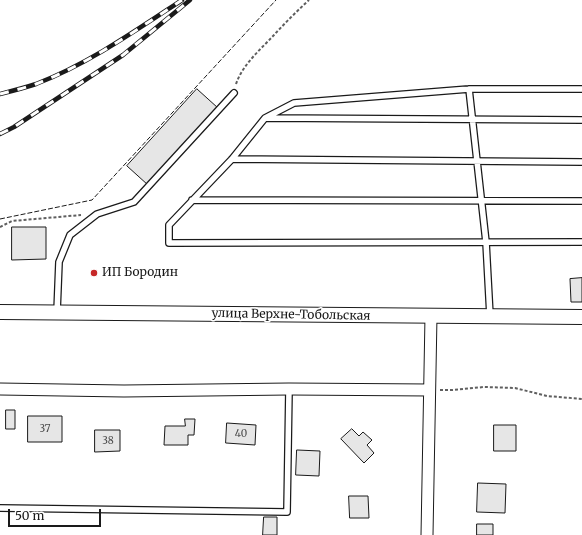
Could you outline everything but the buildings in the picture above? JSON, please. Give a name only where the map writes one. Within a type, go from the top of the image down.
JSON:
[{"type":"street","name":"улица Верхне-Тобольская","points":[[0,312],[582,317]]},
{"type":"street","points":[[427,535],[431,316]]},
{"type":"street","points":[[0,389],[124,391],[289,389],[430,390]]},
{"type":"lane","points":[[582,89],[469,89],[294,103],[265,118],[232,159],[169,225],[169,242],[582,242]]},
{"type":"lane","points":[[469,89],[486,242],[490,316]]},
{"type":"lane","points":[[57,313],[58,262],[70,235],[97,214],[134,202],[234,93]]},
{"type":"lane","points":[[265,118],[582,120]]},
{"type":"lane","points":[[232,159],[582,162]]},
{"type":"lane","points":[[192,200],[582,202]]},
{"type":"lane","points":[[0,508],[287,512],[289,389]]},
{"type":"path","points":[[234,93],[238,78],[249,60],[309,0]]},
{"type":"path","points":[[0,227],[12,221],[97,214]]},
{"type":"path","points":[[430,390],[452,390],[484,387],[515,388],[547,396],[582,399]]},
{"type":"railway","points":[[0,94],[36,84],[74,67],[111,46],[182,0]]},
{"type":"railway","points":[[0,134],[14,127],[123,55],[190,0]]},
{"type":"fence","points":[[0,219],[92,200],[276,0]]},
{"type":"place","name":"ИП Бородин","points":[[94,273]]}]
